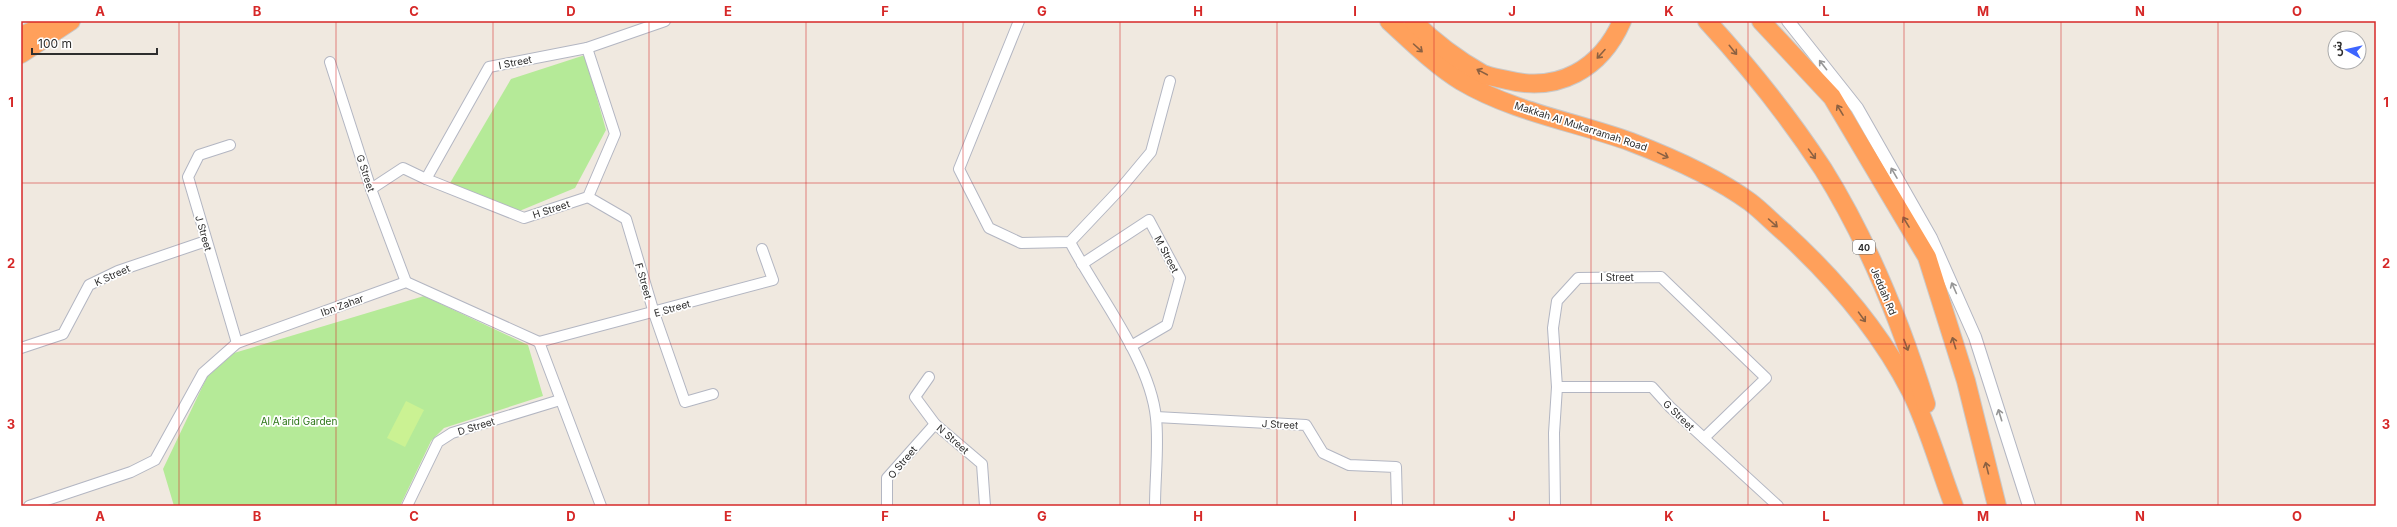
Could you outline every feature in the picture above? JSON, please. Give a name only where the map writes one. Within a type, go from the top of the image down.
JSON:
[{"type":"highway","points":[[21,36],[55,21]]},
{"type":"highway","points":[[21,54],[71,21]]},
{"type":"highway","name":"Makkah Al Mukarramah Road","points":[[1389,21],[1420,50],[1461,81],[1502,100],[1599,130],[1652,150],[1700,173],[1750,202],[1809,255],[1846,295],[1885,349],[1911,393],[1955,506]]},
{"type":"highway","points":[[1413,21],[1429,37],[1484,74],[1515,82],[1535,84],[1557,81],[1582,72],[1600,56],[1615,36],[1622,21]]},
{"type":"highway","name":"Jeddah Rd","points":[[1708,21],[1732,48],[1823,169],[1857,232],[1888,299],[1916,371],[1955,506]]},
{"type":"highway","points":[[1761,21],[1832,97],[1927,257],[1966,381],[1997,506]]},
{"type":"street","name":"I Street","points":[[426,179],[489,67],[588,48],[665,21]]},
{"type":"street","points":[[1019,21],[959,169],[988,228],[1021,243],[1070,242],[1121,188],[1151,152],[1170,81]]},
{"type":"street","points":[[1788,21],[1856,108],[1931,238],[1975,337],[2029,506]]},
{"type":"street","points":[[588,48],[615,134],[588,197]]},
{"type":"street","name":"G Street","points":[[330,62],[370,189],[406,282]]},
{"type":"street","name":"J Street","points":[[230,144],[199,155],[188,177],[237,343]]},
{"type":"street","name":"H Street","points":[[370,189],[402,168],[524,218],[588,197]]},
{"type":"street","name":"F Street","points":[[588,197],[626,219],[654,313],[685,402],[713,394]]},
{"type":"street","name":"M Street","points":[[1082,264],[1149,220],[1180,278],[1167,325],[1131,346]]},
{"type":"street","name":"K Street","points":[[21,348],[63,334],[89,285],[118,271],[206,241]]},
{"type":"street","points":[[1070,242],[1131,346],[1147,380],[1156,418],[1155,506]]},
{"type":"street","name":"E Street","points":[[539,342],[654,313],[773,280],[762,249]]},
{"type":"street","name":"I Street","points":[[1555,506],[1554,433],[1557,387],[1553,328],[1557,301],[1578,278],[1661,277],[1766,378],[1704,438]]},
{"type":"street","points":[[406,282],[539,342],[601,506]]},
{"type":"street","name":"Ibn Zahar","points":[[29,506],[64,501],[155,460],[203,373],[237,343],[406,282]]},
{"type":"street","name":"N Street","points":[[929,377],[915,397],[935,424],[982,464],[984,506]]},
{"type":"street","name":"G Street","points":[[1557,387],[1652,387],[1704,438],[1778,506]]},
{"type":"street","name":"D Street","points":[[407,506],[438,442],[452,433],[560,400]]},
{"type":"street","name":"J Street","points":[[1156,418],[1306,425],[1323,453],[1349,465],[1396,467],[1397,506]]},
{"type":"street","name":"O Street","points":[[887,506],[887,478],[935,424]]},
{"type":"green space","points":[[585,55],[606,130],[575,188],[517,212],[450,183],[511,79]]},
{"type":"green space","name":"Al A'arid Garden","points":[[424,296],[528,345],[543,396],[444,428],[431,441],[400,506],[174,506],[163,469],[207,377],[234,353]]},
{"type":"green space","points":[[406,401],[424,410],[405,447],[387,438]]}]
